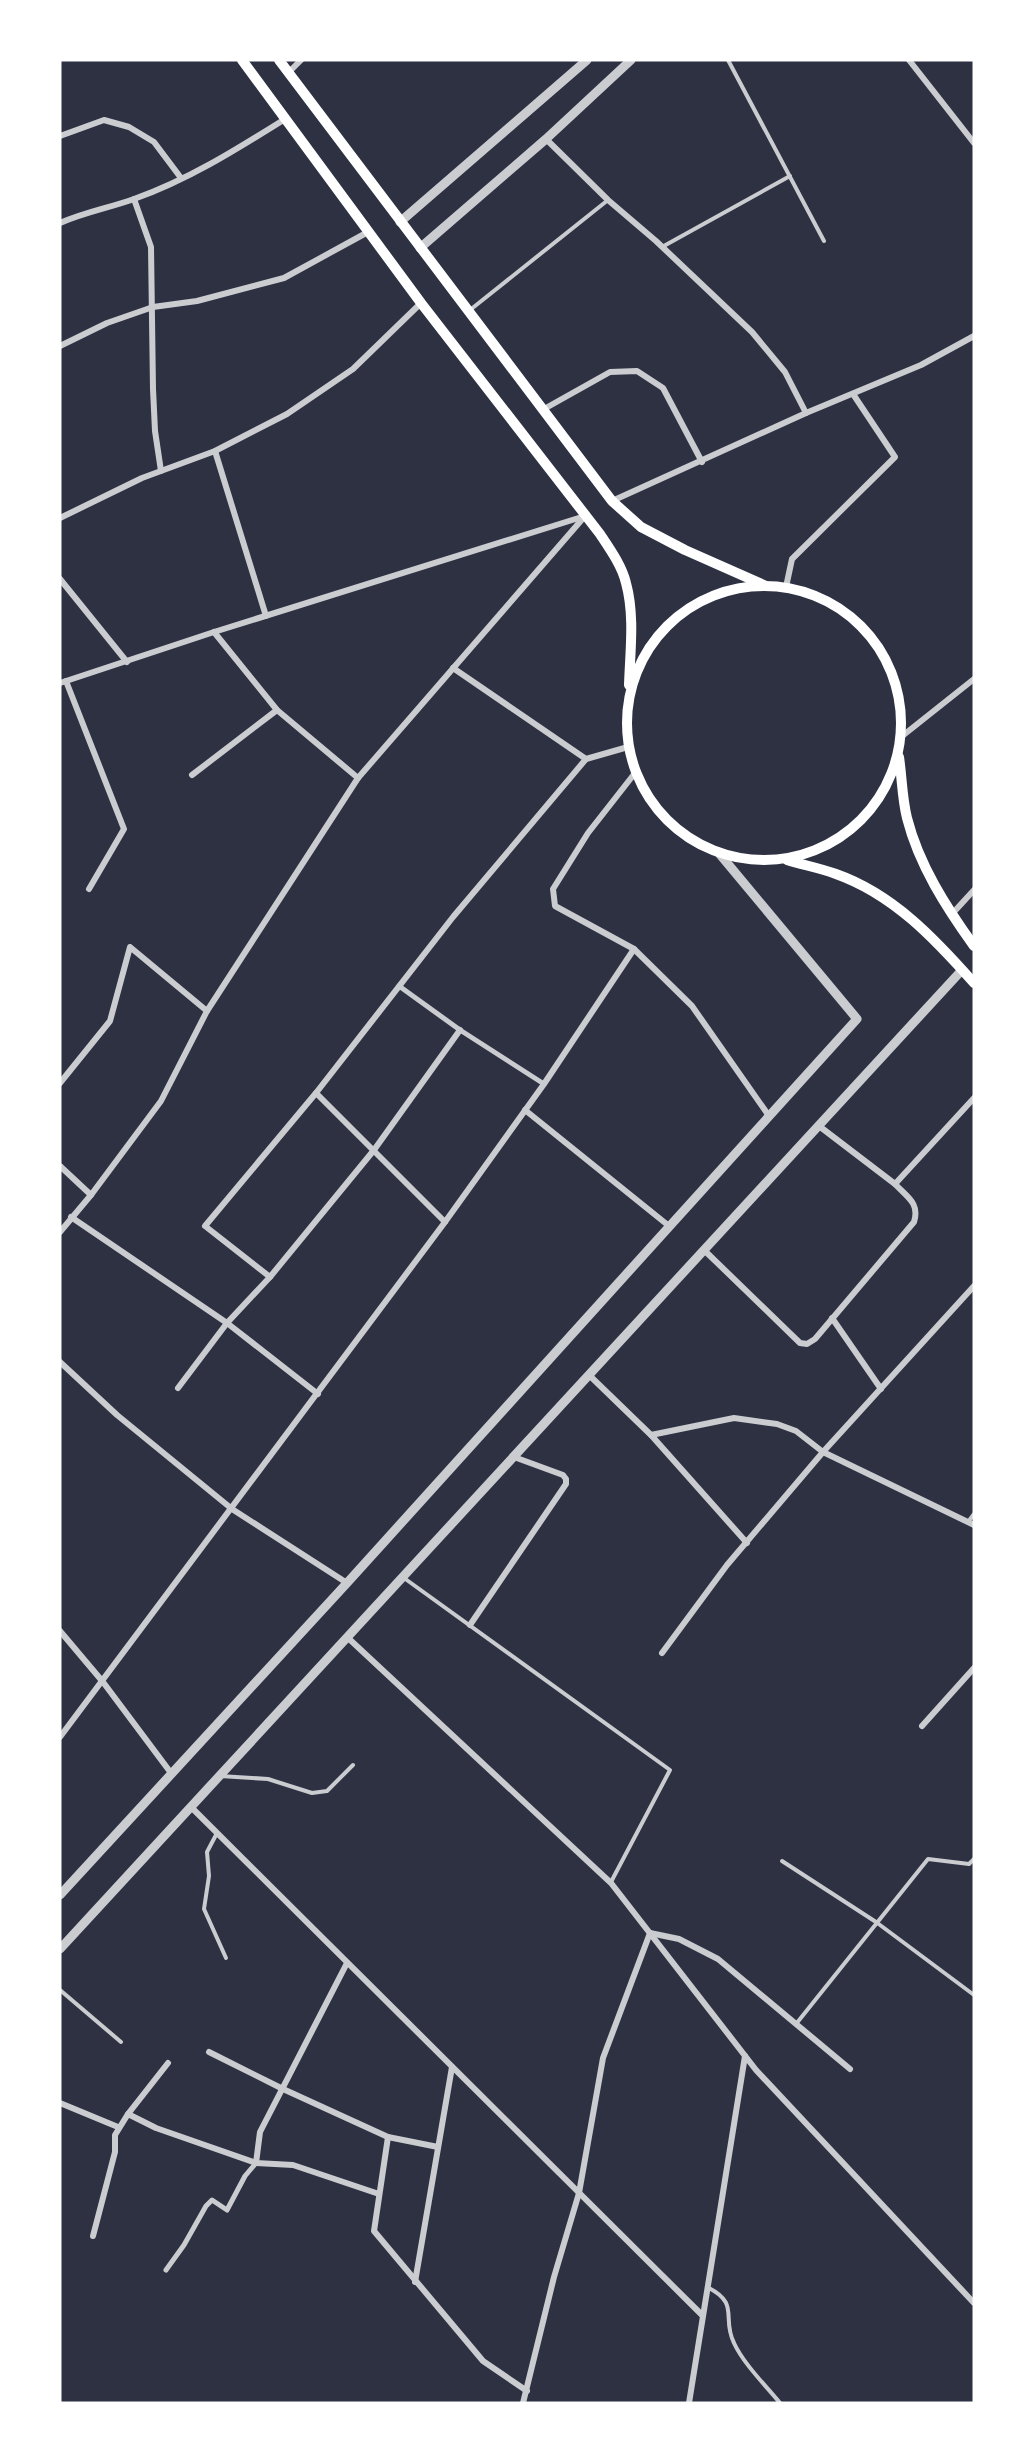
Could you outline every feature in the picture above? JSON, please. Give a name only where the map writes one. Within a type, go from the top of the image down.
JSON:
[{"type":"main road","points":[[242,60],[421,303],[613,554],[626,582],[631,611],[629,695],[626,721],[628,747],[635,773],[659,814],[695,843],[718,852],[740,860],[786,860],[838,874],[878,894],[908,915],[974,983]]},
{"type":"main road","points":[[279,60],[612,501],[641,527],[685,550],[765,585]]},
{"type":"main road","points":[[629,695],[644,656],[669,623],[703,599],[733,589],[765,585],[786,587],[819,597],[849,615],[873,639],[890,669],[900,703],[901,737],[898,755],[887,785],[869,813],[846,835],[818,851],[786,860]]},
{"type":"main road","points":[[898,755],[907,818],[925,868],[952,915],[974,946]]},
{"type":"street","points":[[288,73],[301,60]]},
{"type":"street","points":[[400,222],[587,60]]},
{"type":"street","points":[[420,248],[546,139],[631,60]]},
{"type":"street","points":[[909,60],[974,143]]},
{"type":"street","points":[[60,223],[86,212],[134,199],[181,178],[220,159],[285,119]]},
{"type":"street","points":[[60,136],[104,120],[129,127],[154,142],[181,178]]},
{"type":"street","points":[[546,139],[608,200],[752,332],[785,372],[806,413]]},
{"type":"street","points":[[134,199],[151,247],[155,431],[161,471]]},
{"type":"street","points":[[60,346],[107,323],[153,307],[197,301],[284,278],[368,232]]},
{"type":"street","points":[[60,518],[161,471],[215,451],[287,414],[353,369],[421,303]]},
{"type":"street","points":[[612,501],[806,413],[921,366],[974,336]]},
{"type":"street","points":[[544,409],[610,372],[637,371],[663,388],[702,462]]},
{"type":"street","points":[[786,587],[792,559],[895,457],[853,394]]},
{"type":"street","points":[[215,451],[266,616]]},
{"type":"street","points":[[89,889],[124,830],[63,682],[214,632],[585,516]]},
{"type":"street","points":[[60,1232],[91,1195],[161,1101],[207,1011],[358,778],[585,516]]},
{"type":"street","points":[[60,579],[127,662]]},
{"type":"street","points":[[214,632],[277,710],[358,778]]},
{"type":"street","points":[[453,668],[586,759]]},
{"type":"street","points":[[901,737],[974,679]]},
{"type":"street","points":[[192,775],[277,710]]},
{"type":"street","points":[[270,1277],[205,1226],[316,1093],[453,917],[586,759],[628,747]]},
{"type":"street","points":[[635,773],[588,833],[553,889],[552,898],[555,906],[634,949],[692,1006],[769,1116]]},
{"type":"street","points":[[60,1895],[347,1583],[857,1019],[718,852]]},
{"type":"street","points":[[952,915],[974,890]]},
{"type":"street","points":[[60,1083],[110,1021],[130,947],[207,1011]]},
{"type":"street","points":[[60,1737],[445,1222],[544,1084],[634,949]]},
{"type":"street","points":[[60,1949],[962,970]]},
{"type":"street","points":[[399,986],[460,1030],[544,1084]]},
{"type":"street","points":[[178,1388],[226,1323],[270,1277],[374,1150],[460,1030]]},
{"type":"street","points":[[316,1093],[445,1222]]},
{"type":"street","points":[[895,1184],[974,1098]]},
{"type":"street","points":[[525,1110],[669,1226]]},
{"type":"street","points":[[704,1250],[800,1343],[807,1344],[815,1339],[914,1222],[917,1212],[914,1204],[895,1184],[819,1126]]},
{"type":"street","points":[[60,1166],[91,1195]]},
{"type":"street","points":[[71,1217],[226,1323],[318,1394]]},
{"type":"street","points":[[662,1653],[727,1565],[824,1452],[974,1286]]},
{"type":"street","points":[[832,1318],[881,1389]]},
{"type":"street","points":[[60,1362],[117,1415],[232,1509],[347,1583]]},
{"type":"street","points":[[589,1375],[651,1435],[747,1543]]},
{"type":"street","points":[[651,1435],[734,1418],[757,1419],[796,1431],[824,1452],[971,1523]]},
{"type":"street","points":[[470,1625],[566,1484],[563,1475],[514,1457]]},
{"type":"street","points":[[60,1631],[103,1682],[171,1773]]},
{"type":"street","points":[[347,1637],[610,1882],[745,2056],[974,2303]]},
{"type":"street","points":[[922,1726],[974,1668]]},
{"type":"street","points":[[191,1807],[702,2315]]},
{"type":"street","points":[[650,1932],[679,1939],[718,1959],[850,2069]]},
{"type":"street","points":[[523,2403],[554,2277],[579,2193],[603,2058],[650,1932]]},
{"type":"street","points":[[166,2270],[184,2245],[206,2206],[212,2200],[227,2210],[245,2176],[256,2163],[260,2132],[347,1963]]},
{"type":"street","points":[[208,2052],[283,2090],[388,2137],[438,2147]]},
{"type":"street","points":[[689,2403],[706,2286],[745,2056]]},
{"type":"street","points":[[93,2236],[115,2152],[115,2134],[118,2127],[168,2063]]},
{"type":"street","points":[[415,2282],[452,2067]]},
{"type":"street","points":[[60,2103],[118,2127]]},
{"type":"street","points":[[128,2114],[156,2128],[256,2163],[293,2165],[379,2194]]},
{"type":"street","points":[[388,2137],[374,2231],[483,2361],[527,2391]]},
{"type":"lane","points":[[729,60],[824,241]]},
{"type":"lane","points":[[661,247],[790,176]]},
{"type":"lane","points":[[468,311],[608,200]]},
{"type":"lane","points":[[971,1523],[974,1514]]},
{"type":"lane","points":[[403,1577],[670,1770],[610,1882]]},
{"type":"lane","points":[[220,1776],[268,1779],[312,1793],[327,1791],[353,1765]]},
{"type":"lane","points":[[217,1833],[207,1852],[209,1876],[204,1909],[226,1958]]},
{"type":"lane","points":[[796,2024],[927,1859],[969,1864],[974,1858]]},
{"type":"lane","points":[[782,1861],[876,1922],[974,1995]]},
{"type":"lane","points":[[60,1990],[121,2042]]},
{"type":"lane","points":[[706,2286],[719,2293],[726,2301],[729,2331],[734,2344],[780,2403]]}]
